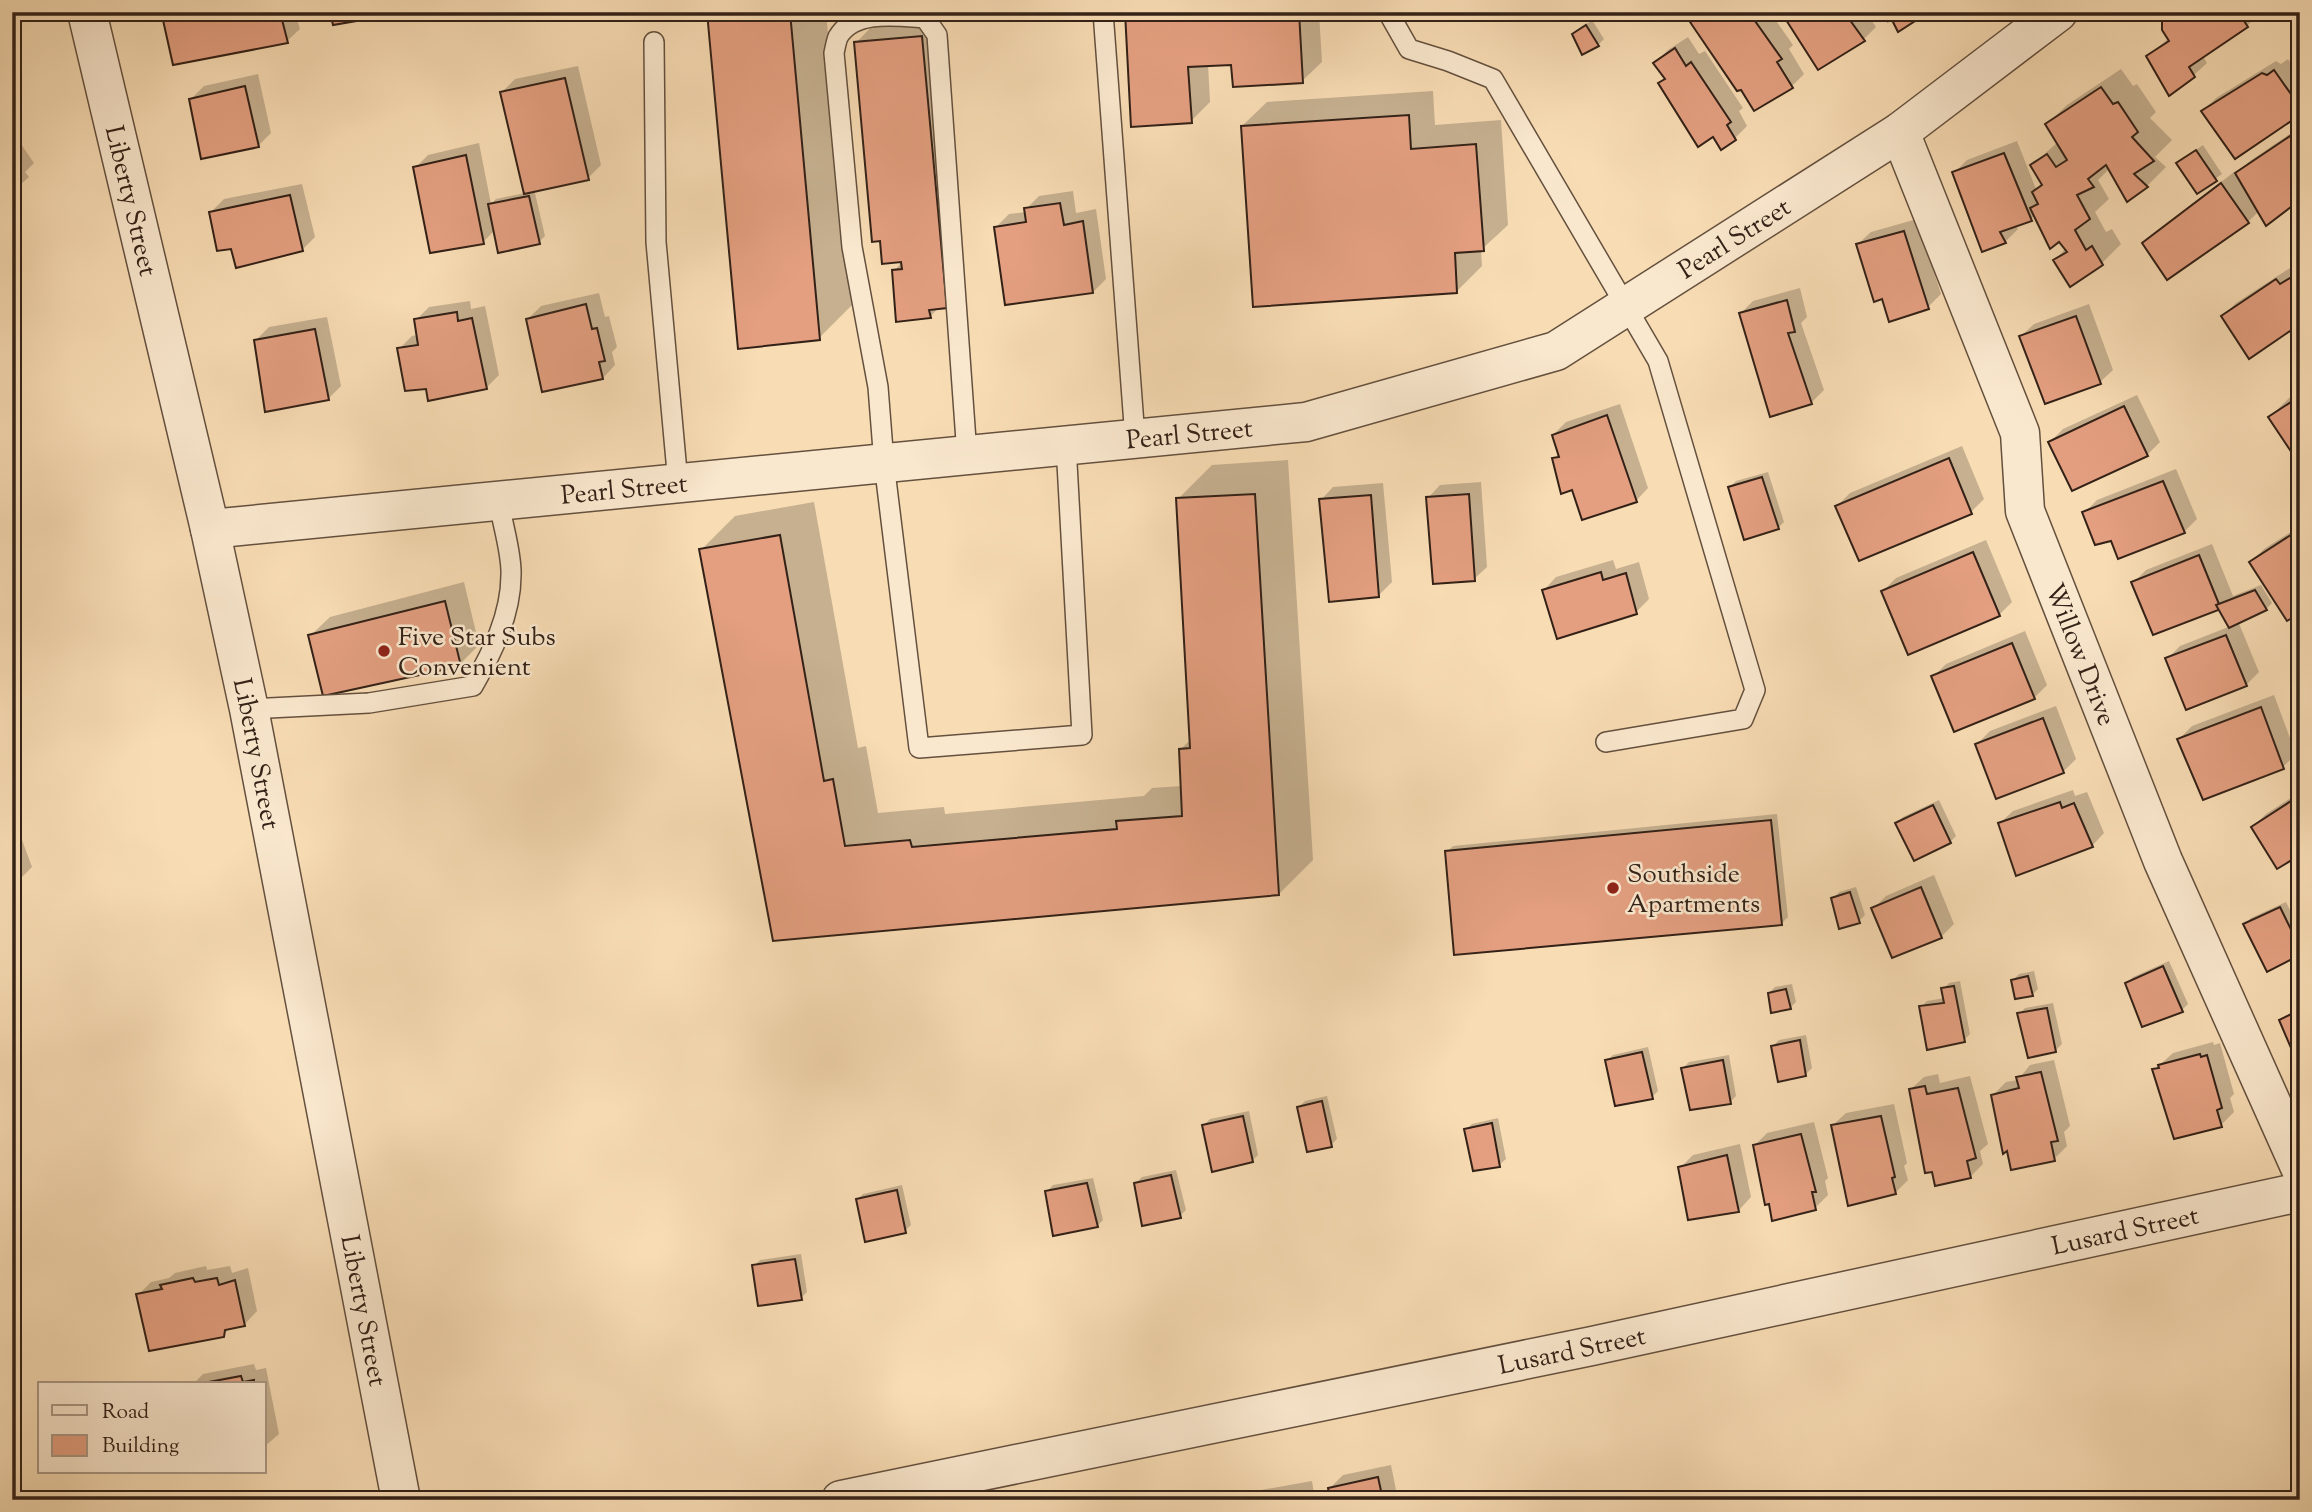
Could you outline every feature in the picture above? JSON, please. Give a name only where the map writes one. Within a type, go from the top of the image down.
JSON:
[{"type":"street","name":"Liberty Street","points":[[87,12],[210,529],[249,709],[401,1500]]},
{"type":"street","name":"Pearl Street","points":[[210,529],[1306,422],[1556,351],[1900,132],[2058,12]]},
{"type":"street","name":"Willow Drive","points":[[1900,132],[2020,433],[2025,511],[2163,861],[2300,1167]]},
{"type":"street","name":"Lusard Street","points":[[841,1500],[1592,1346],[2300,1192]]},
{"type":"lane","points":[[1103,12],[1135,438]]},
{"type":"lane","points":[[1388,12],[1409,49],[1493,79],[1658,362],[1755,690],[1743,719],[1606,741]]},
{"type":"lane","points":[[967,454],[937,35],[925,18],[892,16],[858,19],[839,36],[834,53],[852,247],[878,387],[884,463],[919,748],[1082,735],[1066,445]]},
{"type":"lane","points":[[654,42],[656,242],[678,483]]},
{"type":"lane","points":[[249,709],[369,704],[472,686],[485,665],[505,619],[512,574],[499,501]]},
{"type":"building","points":[[180,12],[280,12],[288,43],[173,65],[163,20],[181,17]]},
{"type":"building","points":[[330,12],[385,12],[386,16],[333,25]]},
{"type":"building","points":[[707,12],[790,12],[820,340],[738,349]]},
{"type":"building","points":[[1125,12],[1188,12],[1188,17],[1228,15],[1228,12],[1299,12],[1303,83],[1233,87],[1231,65],[1188,67],[1192,123],[1131,127]]},
{"type":"building","points":[[1710,12],[1734,12],[1740,19],[1750,14],[1782,59],[1777,62],[1793,88],[1754,111],[1741,90],[1737,91],[1690,22]]},
{"type":"building","points":[[1781,12],[1844,12],[1865,41],[1818,70]]},
{"type":"building","points":[[1883,12],[1929,12],[1898,32],[1891,18],[1888,21]]},
{"type":"building","points":[[2175,12],[2238,12],[2248,27],[2189,67],[2195,77],[2169,96],[2146,56],[2169,41],[2162,30],[2162,21]]},
{"type":"building","points":[[1586,25],[1599,46],[1582,55],[1572,34]]},
{"type":"building","points":[[922,36],[947,308],[929,310],[931,318],[896,322],[892,270],[902,269],[901,262],[882,264],[880,241],[872,242],[854,42]]},
{"type":"building","points":[[1675,48],[1686,66],[1691,62],[1731,122],[1727,125],[1736,140],[1721,150],[1713,137],[1698,147],[1658,83],[1665,79],[1653,63]]},
{"type":"building","points":[[2274,70],[2300,107],[2300,115],[2235,159],[2201,111],[2262,73],[2267,75]]},
{"type":"building","points":[[565,78],[589,180],[524,194],[500,92]]},
{"type":"building","points":[[245,86],[259,147],[201,159],[189,99]]},
{"type":"building","points":[[2101,87],[2113,104],[2118,102],[2138,132],[2132,137],[2154,161],[2134,174],[2148,187],[2127,202],[2106,165],[2088,179],[2094,187],[2077,195],[2090,219],[2075,230],[2086,250],[2092,246],[2103,265],[2070,287],[2053,260],[2067,252],[2059,242],[2050,249],[2030,208],[2038,204],[2032,192],[2042,185],[2030,165],[2047,154],[2056,167],[2067,160],[2045,124]]},
{"type":"building","points":[[1409,115],[1411,149],[1476,144],[1484,251],[1455,253],[1457,293],[1253,307],[1241,126]]},
{"type":"building","points":[[2293,134],[2297,139],[2300,138],[2300,200],[2266,226],[2235,173]]},
{"type":"building","points":[[2196,150],[2217,181],[2197,194],[2176,163]]},
{"type":"building","points":[[2004,153],[2032,221],[2000,232],[2006,243],[1982,252],[1952,172]]},
{"type":"building","points":[[466,155],[484,244],[430,253],[413,167]]},
{"type":"building","points":[[2221,183],[2249,223],[2167,280],[2142,243]]},
{"type":"building","points":[[290,195],[303,251],[236,268],[231,249],[217,251],[209,212]]},
{"type":"building","points":[[529,196],[540,244],[498,253],[488,204]]},
{"type":"building","points":[[1060,203],[1064,225],[1083,221],[1093,293],[1005,305],[994,227],[1026,222],[1024,208]]},
{"type":"building","points":[[1904,231],[1929,309],[1889,322],[1882,299],[1874,302],[1856,244]]},
{"type":"building","points":[[2300,272],[2300,337],[2296,339],[2290,331],[2249,359],[2221,316],[2276,279],[2280,284]]},
{"type":"building","points":[[1787,300],[1795,332],[1788,333],[1812,404],[1770,417],[1739,313]]},
{"type":"building","points":[[586,304],[592,329],[597,328],[605,361],[599,362],[603,379],[542,392],[526,319]]},
{"type":"building","points":[[457,312],[458,321],[472,318],[487,389],[428,401],[426,389],[405,391],[397,348],[418,345],[414,319]]},
{"type":"building","points":[[2076,316],[2101,384],[2045,404],[2019,336]]},
{"type":"building","points":[[315,329],[329,400],[265,412],[254,340]]},
{"type":"building","points":[[2300,396],[2300,465],[2268,417]]},
{"type":"building","points":[[2124,406],[2148,456],[2072,491],[2048,442]]},
{"type":"building","points":[[1607,415],[1637,502],[1582,520],[1572,490],[1561,494],[1552,458],[1559,457],[1552,435]]},
{"type":"building","points":[[1949,458],[1972,514],[1859,561],[1835,506]]},
{"type":"building","points":[[1762,477],[1779,529],[1744,540],[1728,487]]},
{"type":"building","points":[[2163,481],[2185,533],[2118,559],[2111,541],[2095,545],[2082,512]]},
{"type":"building","points":[[1255,494],[1279,895],[773,941],[699,549],[780,535],[824,781],[833,779],[845,846],[910,840],[912,847],[1117,829],[1116,821],[1182,816],[1179,749],[1190,748],[1176,498]]},
{"type":"building","points":[[1469,494],[1475,581],[1433,584],[1426,497]]},
{"type":"building","points":[[1371,495],[1379,597],[1329,602],[1319,499]]},
{"type":"building","points":[[2297,531],[2300,536],[2300,613],[2287,621],[2249,562]]},
{"type":"building","points":[[1973,552],[2000,616],[1908,655],[1881,591]]},
{"type":"building","points":[[2199,555],[2221,609],[2153,635],[2131,582]]},
{"type":"building","points":[[1601,572],[1603,580],[1626,573],[1637,614],[1557,639],[1542,590]]},
{"type":"building","points":[[2255,590],[2267,610],[2229,628],[2216,605]]},
{"type":"building","name":"Five Star Subs Convenient","points":[[445,601],[461,666],[323,696],[308,635]]},
{"type":"building","points":[[2226,635],[2247,686],[2186,710],[2165,658]]},
{"type":"building","points":[[2012,643],[2035,699],[1954,732],[1931,676]]},
{"type":"building","points":[[2261,707],[2284,769],[2203,800],[2177,739]]},
{"type":"building","points":[[2043,718],[2064,773],[1996,799],[1975,744]]},
{"type":"building","points":[[2291,801],[2300,815],[2300,855],[2277,869],[2251,827]]},
{"type":"building","points":[[2060,802],[2062,808],[2074,803],[2093,847],[2016,876],[1998,823]]},
{"type":"building","points":[[1933,805],[1951,843],[1914,861],[1895,823]]},
{"type":"building","name":"Southside Apartments","points":[[1771,820],[1782,925],[1454,955],[1445,851]]},
{"type":"building","points":[[1921,887],[1942,938],[1892,958],[1871,908]]},
{"type":"building","points":[[1850,892],[1860,923],[1839,929],[1831,898]]},
{"type":"building","points":[[2280,907],[2300,948],[2300,955],[2267,972],[2243,924]]},
{"type":"building","points":[[2163,966],[2183,1012],[2142,1027],[2125,983]]},
{"type":"building","points":[[2028,976],[2033,996],[2015,999],[2011,980]]},
{"type":"building","points":[[1954,986],[1965,1042],[1927,1050],[1919,1006],[1944,1003],[1941,988]]},
{"type":"building","points":[[1786,989],[1791,1009],[1771,1013],[1768,993]]},
{"type":"building","points":[[2047,1008],[2056,1052],[2028,1058],[2017,1013]]},
{"type":"building","points":[[2300,1010],[2300,1069],[2279,1020]]},
{"type":"building","points":[[1800,1040],[1806,1076],[1778,1082],[1771,1046]]},
{"type":"building","points":[[1642,1052],[1653,1099],[1615,1106],[1605,1060]]},
{"type":"building","points":[[2200,1054],[2201,1057],[2207,1055],[2222,1108],[2217,1110],[2222,1127],[2174,1139],[2152,1069]]},
{"type":"building","points":[[1723,1060],[1731,1104],[1690,1110],[1681,1068]]},
{"type":"building","points":[[2041,1072],[2058,1141],[2051,1142],[2055,1161],[2011,1170],[2007,1151],[2003,1154],[1991,1095],[2019,1088],[2016,1077]]},
{"type":"building","points":[[1925,1086],[1927,1094],[1958,1088],[1976,1158],[1967,1161],[1971,1178],[1935,1186],[1932,1172],[1925,1173],[1909,1089]]},
{"type":"building","points":[[1322,1101],[1332,1147],[1307,1152],[1297,1107]]},
{"type":"building","points":[[1243,1116],[1253,1162],[1212,1172],[1202,1125]]},
{"type":"building","points":[[1881,1116],[1895,1177],[1892,1178],[1896,1194],[1848,1206],[1831,1125]]},
{"type":"building","points":[[1492,1123],[1500,1167],[1473,1171],[1464,1129]]},
{"type":"building","points":[[1801,1134],[1816,1192],[1812,1192],[1816,1210],[1772,1221],[1769,1204],[1765,1205],[1753,1145]]},
{"type":"building","points":[[1727,1155],[1739,1212],[1688,1220],[1678,1167]]},
{"type":"building","points":[[1171,1175],[1181,1218],[1142,1226],[1134,1183]]},
{"type":"building","points":[[1087,1183],[1098,1227],[1053,1236],[1045,1191]]},
{"type":"building","points":[[897,1190],[906,1233],[865,1242],[856,1199]]},
{"type":"building","points":[[795,1259],[802,1300],[758,1306],[752,1265]]},
{"type":"building","points":[[193,1278],[195,1282],[217,1278],[219,1285],[235,1280],[245,1326],[225,1330],[224,1337],[149,1351],[136,1294],[162,1289],[160,1285]]},
{"type":"building","points":[[241,1376],[243,1382],[209,1382]]},
{"type":"building","points":[[1378,1477],[1383,1500],[1326,1500],[1328,1488]]},
{"type":"building","points":[[1299,1493],[1301,1500],[1261,1500]]},
{"type":"place","name":"Five Star Subs Convenient","points":[[384,651]]},
{"type":"place","name":"Southside Apartments","points":[[1613,888]]}]
